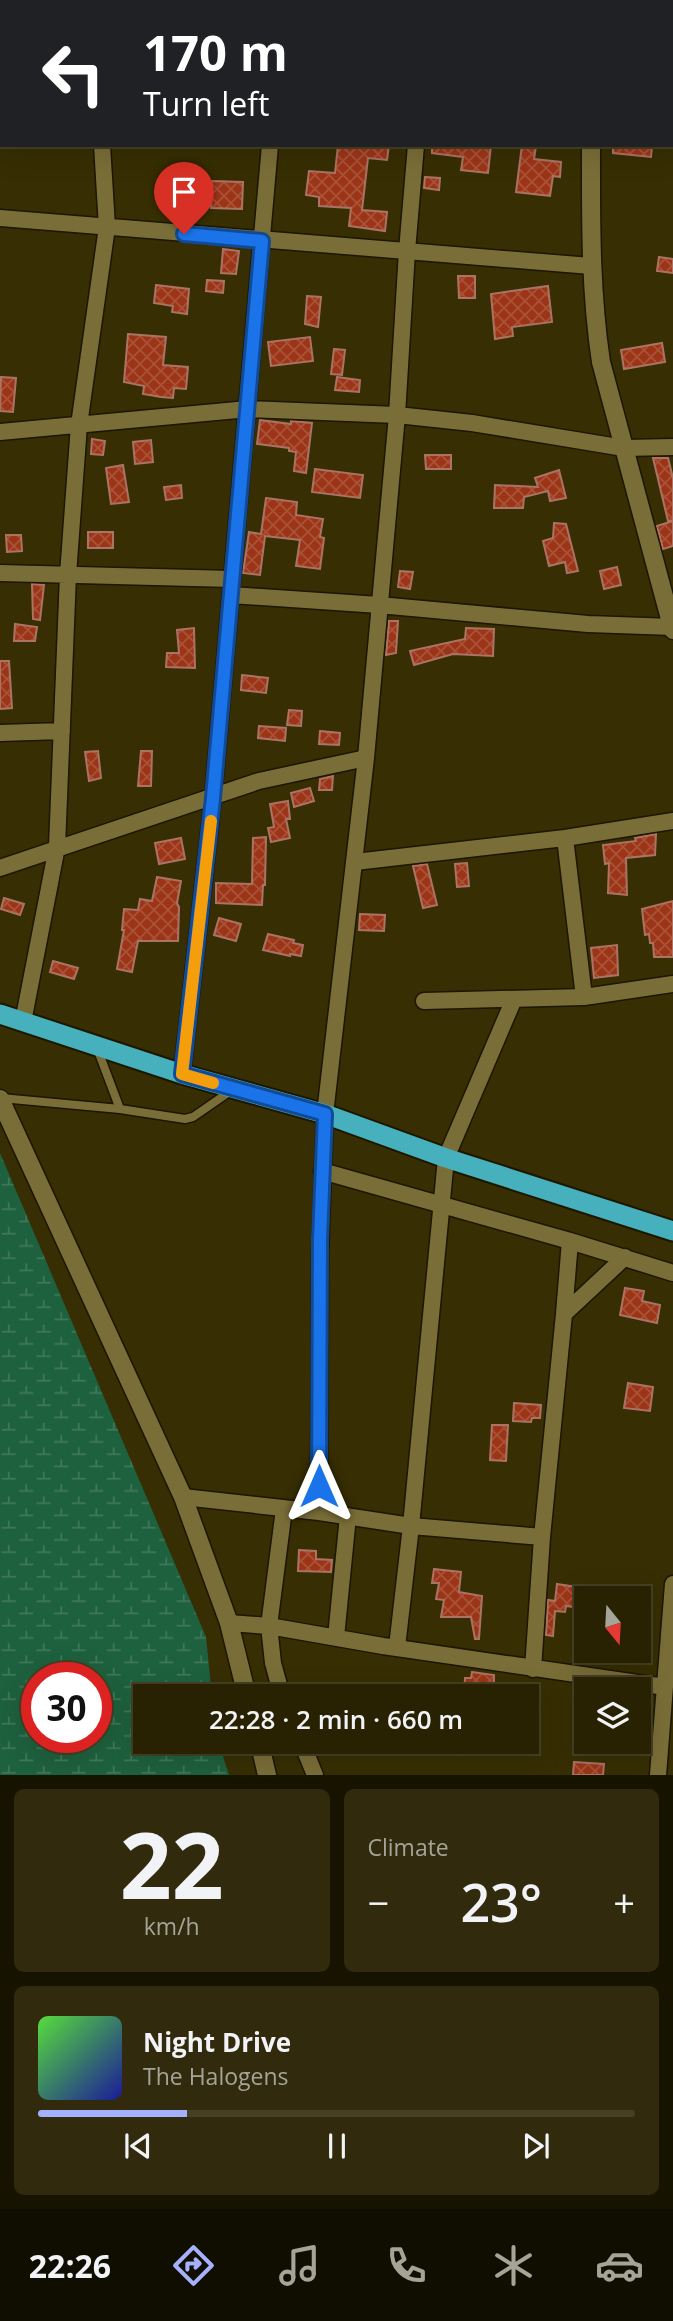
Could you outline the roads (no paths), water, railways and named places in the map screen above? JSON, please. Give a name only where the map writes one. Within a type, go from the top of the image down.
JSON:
[{"type":"highway","points":[[0,1014],[182,1074],[325,1114],[446,1158],[673,1231]]},
{"type":"main road","points":[[591,147],[591,266],[601,362],[673,628]]},
{"type":"main road","points":[[0,1099],[183,1496],[229,1623],[244,1684]]},
{"type":"main road","points":[[261,1754],[267,1775]]},
{"type":"street","points":[[23,1022],[57,847],[68,575],[79,425],[107,228],[102,147]]},
{"type":"street","points":[[182,1074],[213,798],[270,147]]},
{"type":"street","points":[[319,1512],[320,1269],[325,1114],[366,758],[397,415],[416,147]]},
{"type":"street","points":[[0,218],[591,266]]},
{"type":"street","points":[[0,432],[248,409],[397,415],[624,448],[673,447]]},
{"type":"street","points":[[0,573],[68,575],[231,587],[379,605],[588,624],[673,628]]},
{"type":"street","points":[[0,733],[62,731]]},
{"type":"street","points":[[0,868],[259,781],[366,758]]},
{"type":"street","points":[[355,862],[565,838],[673,821]]},
{"type":"street","points":[[565,838],[584,997]]},
{"type":"street","points":[[424,1001],[584,997],[673,984]]},
{"type":"street","points":[[397,1647],[446,1158],[514,999]]},
{"type":"street","points":[[322,1171],[673,1273]]},
{"type":"street","points":[[533,1669],[542,1537],[570,1241]]},
{"type":"street","points":[[564,1314],[625,1257]]},
{"type":"street","points":[[183,1496],[411,1526],[542,1537]]},
{"type":"street","points":[[279,1684],[273,1663],[269,1626],[284,1509]]},
{"type":"street","points":[[336,1637],[348,1516]]},
{"type":"street","points":[[664,1769],[665,1687],[673,1584]]},
{"type":"street","points":[[229,1623],[269,1626],[533,1669],[665,1687]]},
{"type":"street","points":[[307,1754],[316,1775]]},
{"type":"lane","points":[[97,1046],[120,1109]]},
{"type":"lane","points":[[0,1099],[120,1109],[185,1119],[194,1116],[234,1089]]}]
